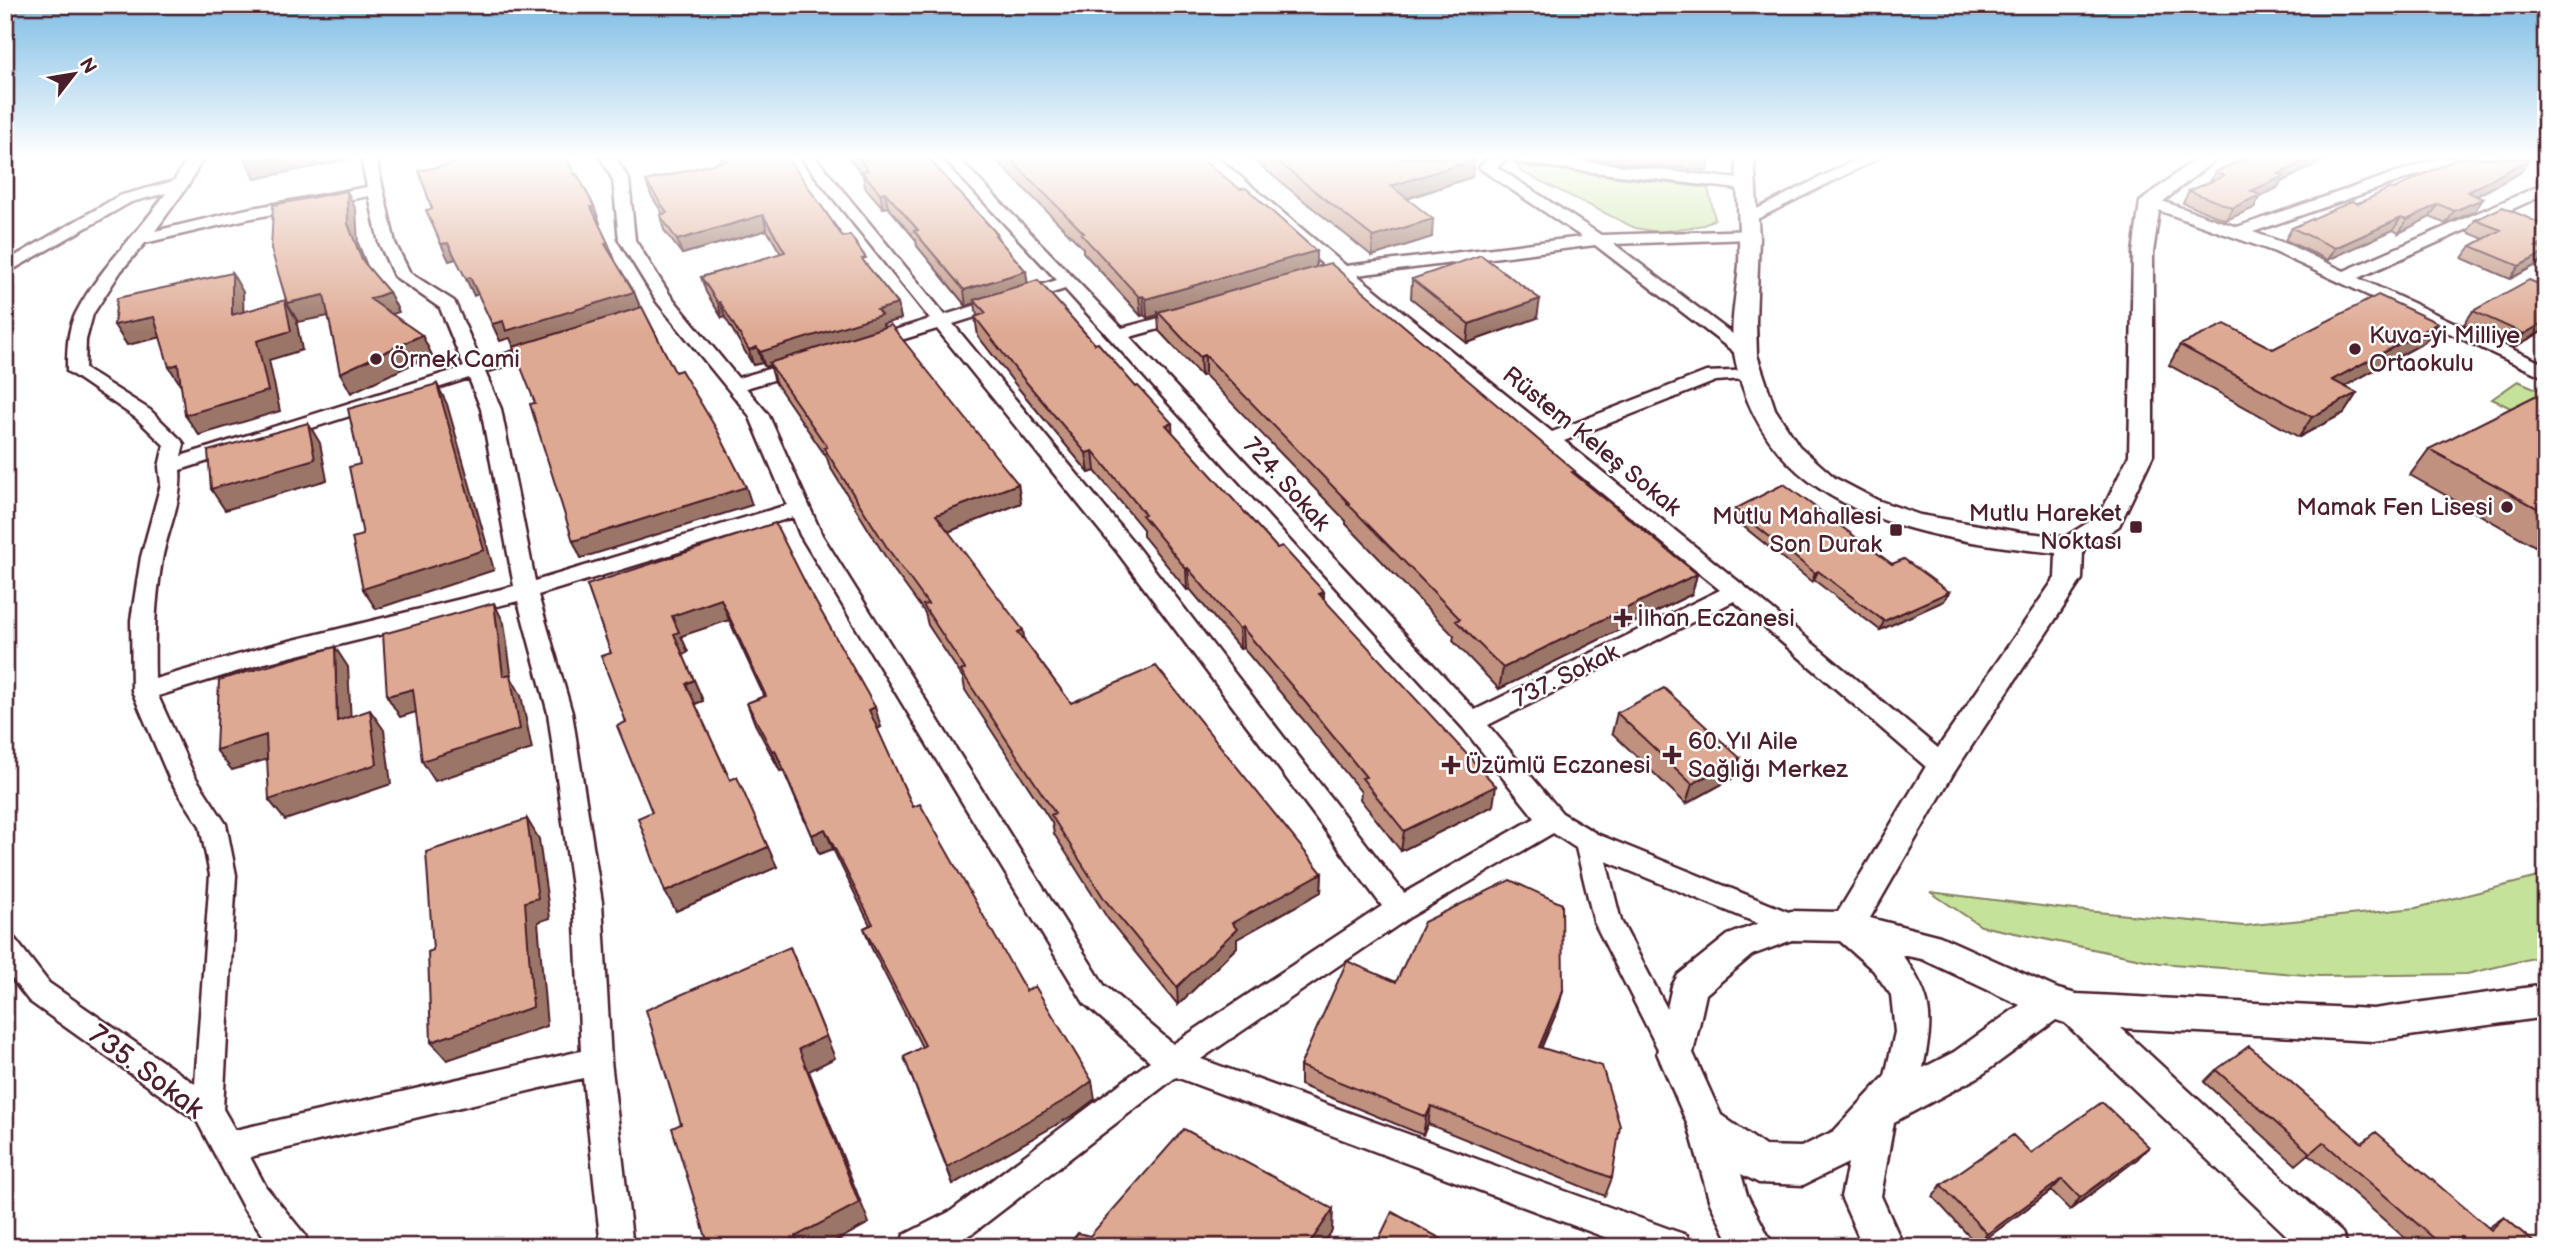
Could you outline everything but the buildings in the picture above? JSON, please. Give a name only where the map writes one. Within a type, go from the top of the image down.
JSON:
[{"type":"street","points":[[5,270],[94,216]]},
{"type":"street","points":[[156,216],[114,268],[84,314],[77,340],[76,371],[143,414],[174,444],[169,467],[171,484],[152,557],[142,620],[144,691],[183,780],[213,824],[223,875],[208,1111]]},
{"type":"street","points":[[138,240],[237,216]]},
{"type":"street","points":[[381,216],[387,243],[402,276],[448,305],[491,409],[526,591],[560,713],[588,902],[596,1061],[617,1247]]},
{"type":"street","points":[[625,216],[627,240],[665,310],[758,414],[811,535],[1094,995],[1172,1062],[1675,1247]]},
{"type":"street","points":[[855,216],[1126,548],[1400,909]]},
{"type":"street","name":"724. Sokak","points":[[1004,216],[1118,335],[1472,722],[1553,820],[1588,842],[1791,925]]},
{"type":"street","name":"Rüstem Keleş Sokak","points":[[1277,216],[1736,591],[1942,766]]},
{"type":"street","points":[[1565,216],[1598,240],[1748,363]]},
{"type":"street","points":[[1749,216],[1748,363],[1773,433],[1800,464],[1877,512],[1965,535],[2070,546],[2110,520],[2141,455],[2143,253],[2148,216]]},
{"type":"street","points":[[1316,278],[1341,271],[1749,225],[1764,216]]},
{"type":"street","points":[[2192,216],[2281,248],[2546,372]]},
{"type":"street","points":[[2238,232],[2283,216]]},
{"type":"street","points":[[2344,277],[2481,216]]},
{"type":"street","points":[[851,350],[1066,283]]},
{"type":"street","points":[[1118,335],[1205,311]]},
{"type":"street","points":[[169,467],[566,341]]},
{"type":"street","points":[[735,386],[825,358]]},
{"type":"street","points":[[1549,440],[1748,363]]},
{"type":"street","points":[[144,691],[265,655],[526,591],[800,508]]},
{"type":"street","points":[[1847,927],[1942,766],[2068,579],[2070,546]]},
{"type":"street","name":"737. Sokak","points":[[1472,722],[1736,591]]},
{"type":"street","points":[[916,1247],[962,1222],[1172,1062],[1400,909],[1553,820]]},
{"type":"street","points":[[1588,842],[1608,922],[1675,1053],[1708,1128],[1730,1203],[1754,1247]]},
{"type":"street","points":[[1675,1053],[1690,986],[1740,944],[1791,925],[1847,927],[1928,946],[2064,1007],[2328,1247]]},
{"type":"street","points":[[1708,1128],[1759,1164],[1803,1166],[1847,1144],[1901,1085],[1913,1032],[1908,991],[1885,959],[1847,927]]},
{"type":"street","name":"735. Sokak","points":[[5,948],[39,992],[208,1111],[255,1198],[293,1247]]},
{"type":"street","points":[[1877,1111],[1967,1064],[2064,1007],[2373,1025],[2546,1001]]},
{"type":"street","points":[[228,1147],[596,1061]]},
{"type":"street","points":[[1877,1111],[1861,1197],[1884,1247]]},
{"type":"green space","points":[[1612,216],[1714,216],[1715,219],[1704,225],[1659,232],[1635,228]]},
{"type":"green space","points":[[2518,381],[2546,393],[2546,425],[2492,399]]},
{"type":"green space","points":[[2546,875],[2546,955],[2467,974],[2319,976],[2160,963],[1981,926],[1930,892],[2065,909],[2244,926],[2416,908]]},
{"type":"place","name":"Kuva-yi Milliye Ortaokulu","points":[[2355,349]]},
{"type":"place","name":"Örnek Cami","points":[[376,359]]},
{"type":"place","name":"Mamak Fen Lisesi","points":[[2507,507]]},
{"type":"place","name":"Mutlu Hareket Noktası","points":[[2136,527]]},
{"type":"place","name":"Mutlu Mahallesi Son Durak","points":[[1896,530]]},
{"type":"place","name":"İlhan Eczanesi","points":[[1623,618]]},
{"type":"place","name":"60. Yıl Aile Sağlığı Merkez","points":[[1672,755]]},
{"type":"place","name":"Üzümlü Eczanesi","points":[[1451,765]]}]
